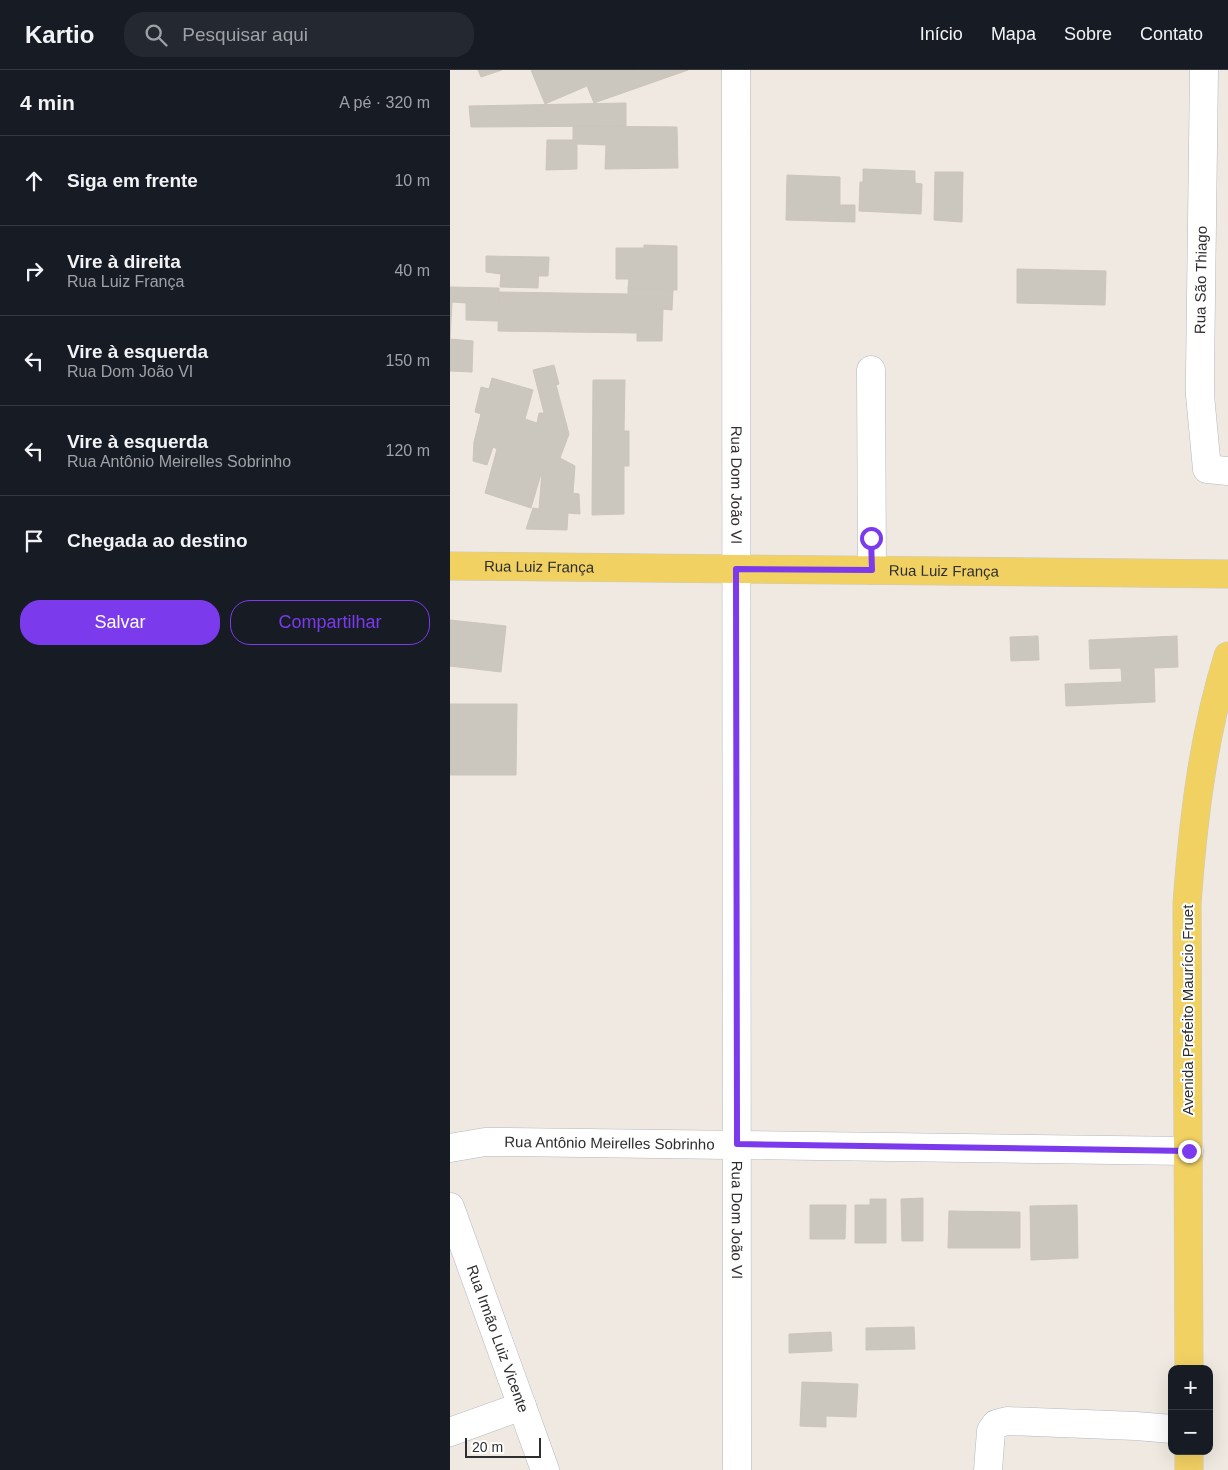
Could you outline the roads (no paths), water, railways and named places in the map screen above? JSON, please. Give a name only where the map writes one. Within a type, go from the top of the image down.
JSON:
[{"type":"main road","name":"Rua Luiz França","points":[[450,566],[1228,574]]},
{"type":"main road","name":"Avenida Prefeito Maurício Fruet","points":[[1189,1365],[1187,904],[1191,844],[1198,790],[1209,730],[1228,656]]},
{"type":"main road","points":[[1189,1455],[1189,1470]]},
{"type":"street","name":"Rua Dom João VI","points":[[736,70],[738,1470]]},
{"type":"street","name":"Rua São Thiago","points":[[1204,70],[1200,395],[1207,469],[1228,471]]},
{"type":"street","points":[[871,370],[872,570]]},
{"type":"street","name":"Rua Antônio Meirelles Sobrinho","points":[[450,1148],[493,1142],[1189,1151]]},
{"type":"street","name":"Rua Irmão Luiz Vicente","points":[[450,1207],[545,1470]]},
{"type":"street","points":[[450,1432],[522,1406]]},
{"type":"street","points":[[988,1470],[991,1431],[996,1424],[1007,1421],[1168,1429]]}]
